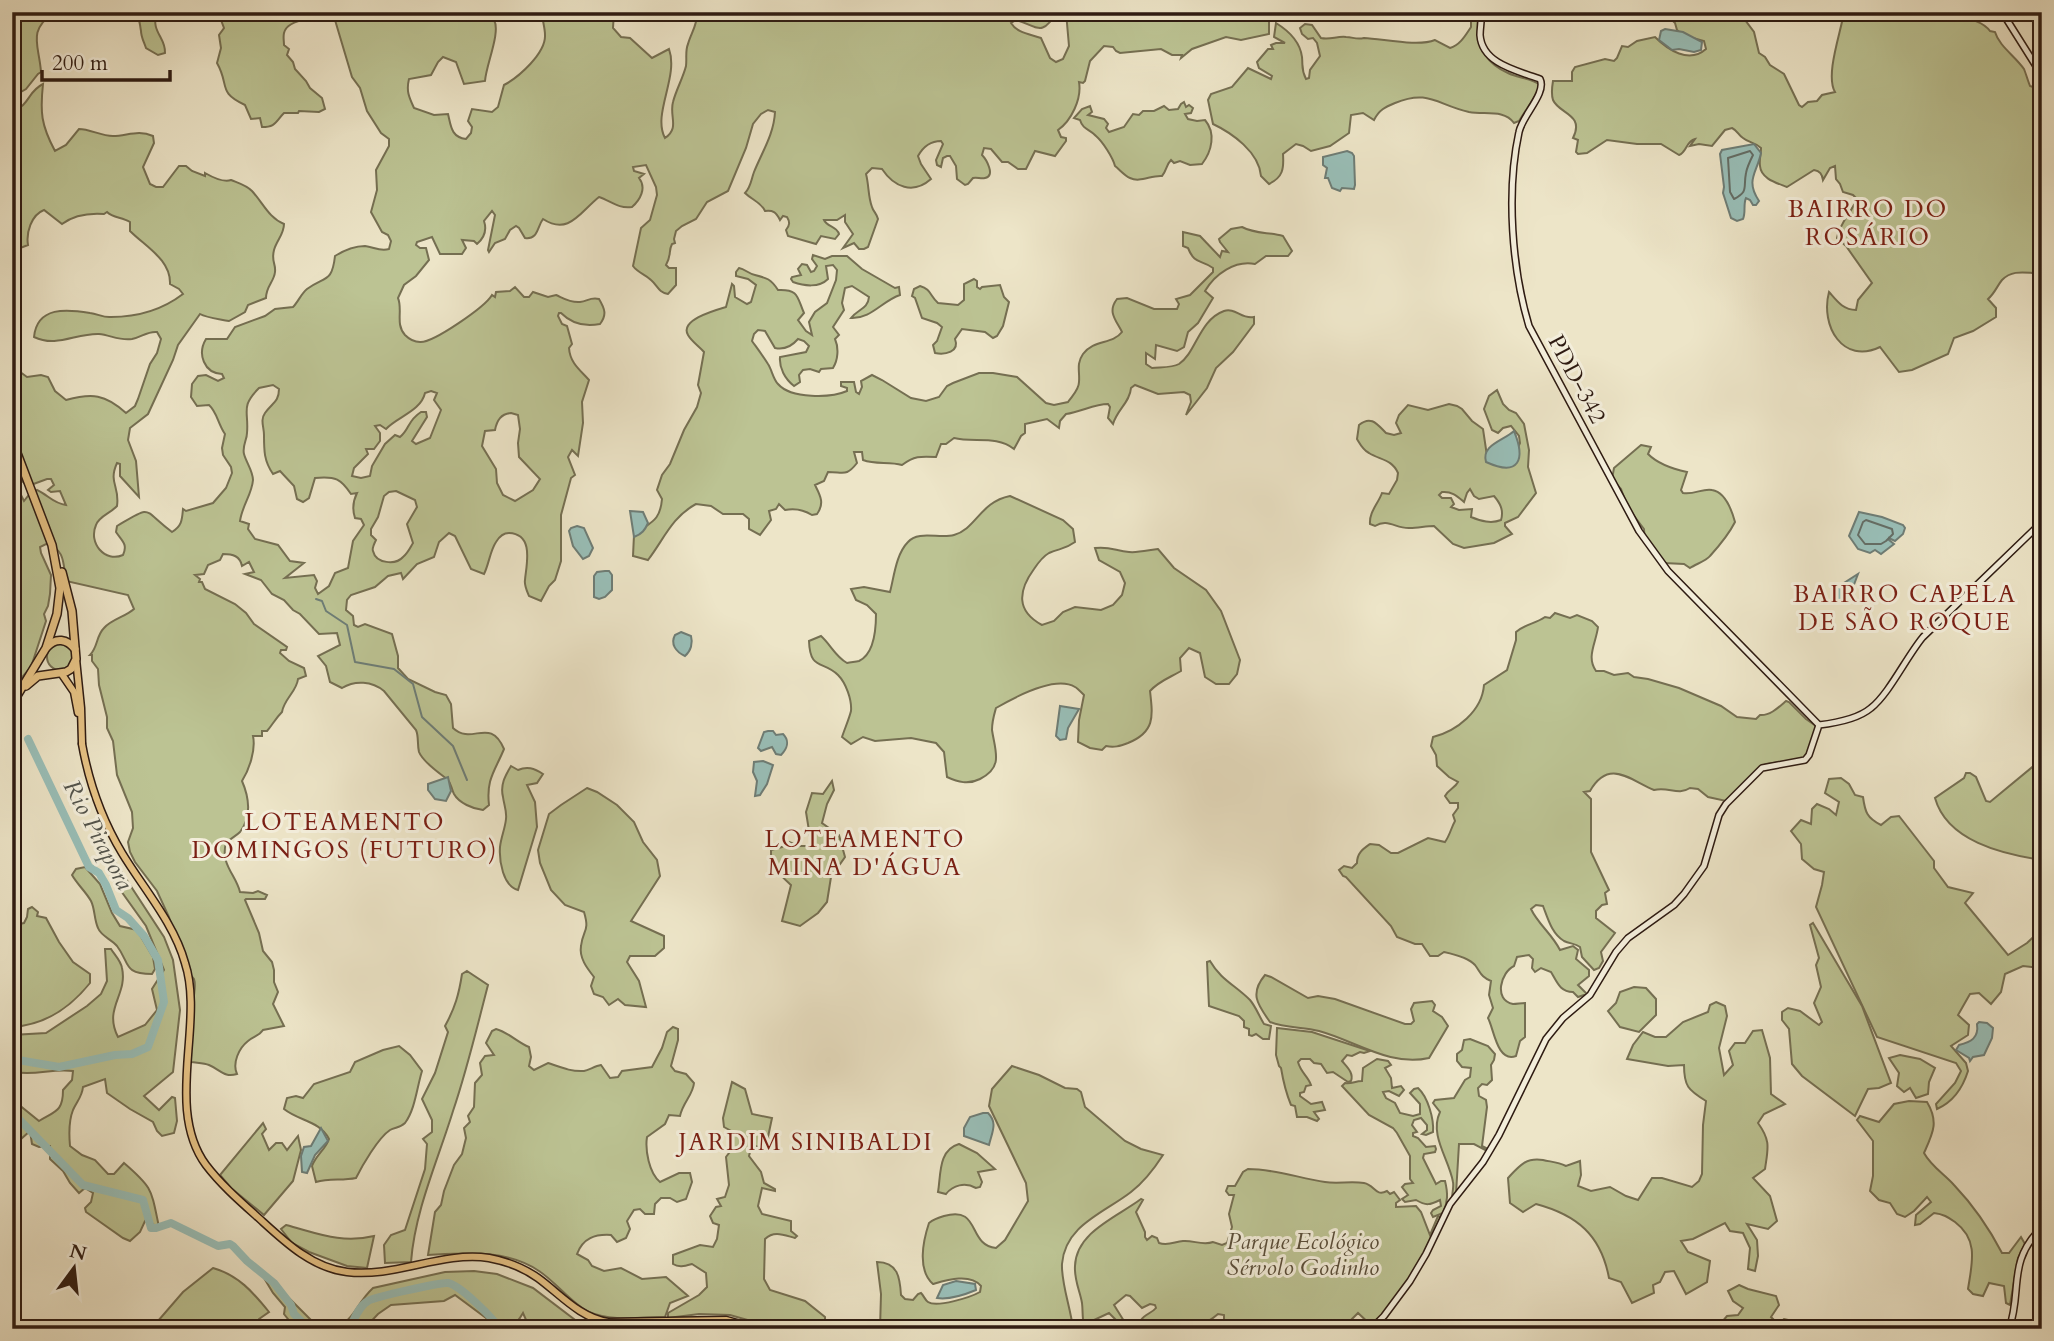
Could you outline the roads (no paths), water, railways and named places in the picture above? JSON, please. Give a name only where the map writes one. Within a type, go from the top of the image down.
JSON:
[{"type":"highway","points":[[12,440],[62,572],[72,611],[76,656],[71,669],[38,676],[18,695]]},
{"type":"highway","points":[[55,556],[60,579],[59,600],[45,650],[46,665],[58,673]]},
{"type":"highway","points":[[12,704],[50,643],[61,640],[71,644],[76,656]]},
{"type":"main road","points":[[76,656],[87,775],[104,820],[169,928],[186,963],[189,976],[190,1025],[186,1100],[189,1124],[204,1163],[217,1179],[303,1255],[332,1269],[364,1274],[465,1257],[486,1258],[502,1261],[535,1276],[577,1309],[597,1320],[726,1320],[758,1329]]},
{"type":"main road","points":[[58,673],[74,692],[81,729]]},
{"type":"street","name":"PDD-342","points":[[1481,12],[1480,33],[1489,55],[1499,64],[1540,79],[1542,84],[1542,90],[1518,134],[1511,210],[1522,301],[1529,327],[1639,531],[1668,571],[1819,725]]},
{"type":"street","points":[[2002,12],[2042,72]]},
{"type":"street","points":[[1371,1329],[1410,1281],[1450,1204],[1499,1135],[1554,1027],[1591,995],[1616,952],[1628,938],[1674,905],[1684,894],[1704,866],[1719,814],[1726,804],[1762,768],[1805,760],[1819,725],[1860,715],[1871,708],[1923,637],[2042,522]]},
{"type":"street","points":[[2009,1329],[2019,1261],[2027,1245],[2042,1227]]},
{"type":"water","points":[[1665,29],[1683,32],[1702,42],[1701,50],[1672,50],[1659,40],[1661,31]]},
{"type":"water","points":[[1754,144],[1761,153],[1752,182],[1759,201],[1753,205],[1746,198],[1743,219],[1737,221],[1731,218],[1723,193],[1720,154],[1722,150]]},
{"type":"water","points":[[1347,151],[1354,156],[1355,185],[1354,189],[1342,188],[1340,191],[1332,188],[1328,178],[1325,178],[1327,168],[1323,165],[1323,157]]},
{"type":"water","points":[[1514,431],[1519,450],[1517,463],[1506,468],[1486,462],[1485,456],[1490,447]]},
{"type":"water","points":[[630,511],[643,512],[648,523],[643,532],[634,537]]},
{"type":"water","points":[[1859,512],[1903,525],[1903,534],[1895,541],[1889,538],[1894,544],[1881,554],[1875,550],[1870,553],[1858,549],[1849,536]]},
{"type":"water","points":[[577,526],[584,528],[593,548],[589,556],[583,559],[573,546],[569,531]]},
{"type":"water","points":[[609,571],[612,575],[612,590],[605,597],[594,597],[594,576],[597,572]]},
{"type":"water","points":[[1858,574],[1847,603],[1834,599],[1836,588]]},
{"type":"water","points":[[681,632],[692,639],[685,656],[674,645],[675,635]]},
{"type":"water","points":[[1060,706],[1079,709],[1068,728],[1066,739],[1060,740],[1056,736]]},
{"type":"water","points":[[773,731],[776,735],[783,734],[785,737],[787,745],[781,755],[776,754],[772,747],[761,751],[758,748],[764,732]]},
{"type":"water","points":[[763,761],[773,765],[767,784],[760,795],[755,796],[757,781],[753,772],[754,762]]},
{"type":"water","points":[[448,777],[451,791],[446,801],[435,799],[428,790],[428,784]]},
{"type":"water","points":[[1979,1022],[1987,1023],[1993,1028],[1992,1038],[1984,1055],[1973,1057],[1970,1061],[1956,1050],[1959,1045],[1973,1039]]},
{"type":"water","points":[[988,1113],[994,1124],[989,1145],[964,1136],[964,1128],[970,1117]]},
{"type":"water","points":[[321,1128],[328,1141],[315,1155],[307,1173],[302,1172],[301,1156],[304,1147],[311,1146]]},
{"type":"water","points":[[956,1281],[975,1284],[976,1290],[952,1298],[937,1298],[943,1285]]},
{"type":"waterway","points":[[316,599],[322,601],[326,611],[347,625],[355,662],[394,669],[413,684],[422,717],[453,746],[467,780]]},
{"type":"waterway","name":"Rio Pirapora","points":[[12,1059],[59,1067],[132,1054],[148,1047],[164,1002],[158,960],[144,936],[128,918],[116,910],[99,873],[89,867],[28,739]]},
{"type":"waterway","name":"Rio Pirapora","points":[[12,1112],[83,1185],[143,1200],[151,1228],[171,1223],[218,1246],[233,1246],[274,1283],[291,1305],[294,1314],[309,1329]]},
{"type":"waterway","name":"Rio Pirapora","points":[[343,1329],[350,1327],[368,1301],[448,1283],[484,1310],[500,1329]]},
{"type":"district","name":"BAIRRO DO ROSÁRIO","points":[[1868,223]]},
{"type":"district","name":"BAIRRO CAPELA DE SÃO ROQUE","points":[[1905,608]]},
{"type":"district","name":"LOTEAMENTO DOMINGOS (FUTURO)","points":[[345,836]]},
{"type":"district","name":"LOTEAMENTO MINA D'ÁGUA","points":[[865,853]]},
{"type":"district","name":"JARDIM SINIBALDI","points":[[806,1142]]},
{"type":"park label","name":"Parque Ecológico Sérvolo Godinho","points":[[1303,1254]]}]
